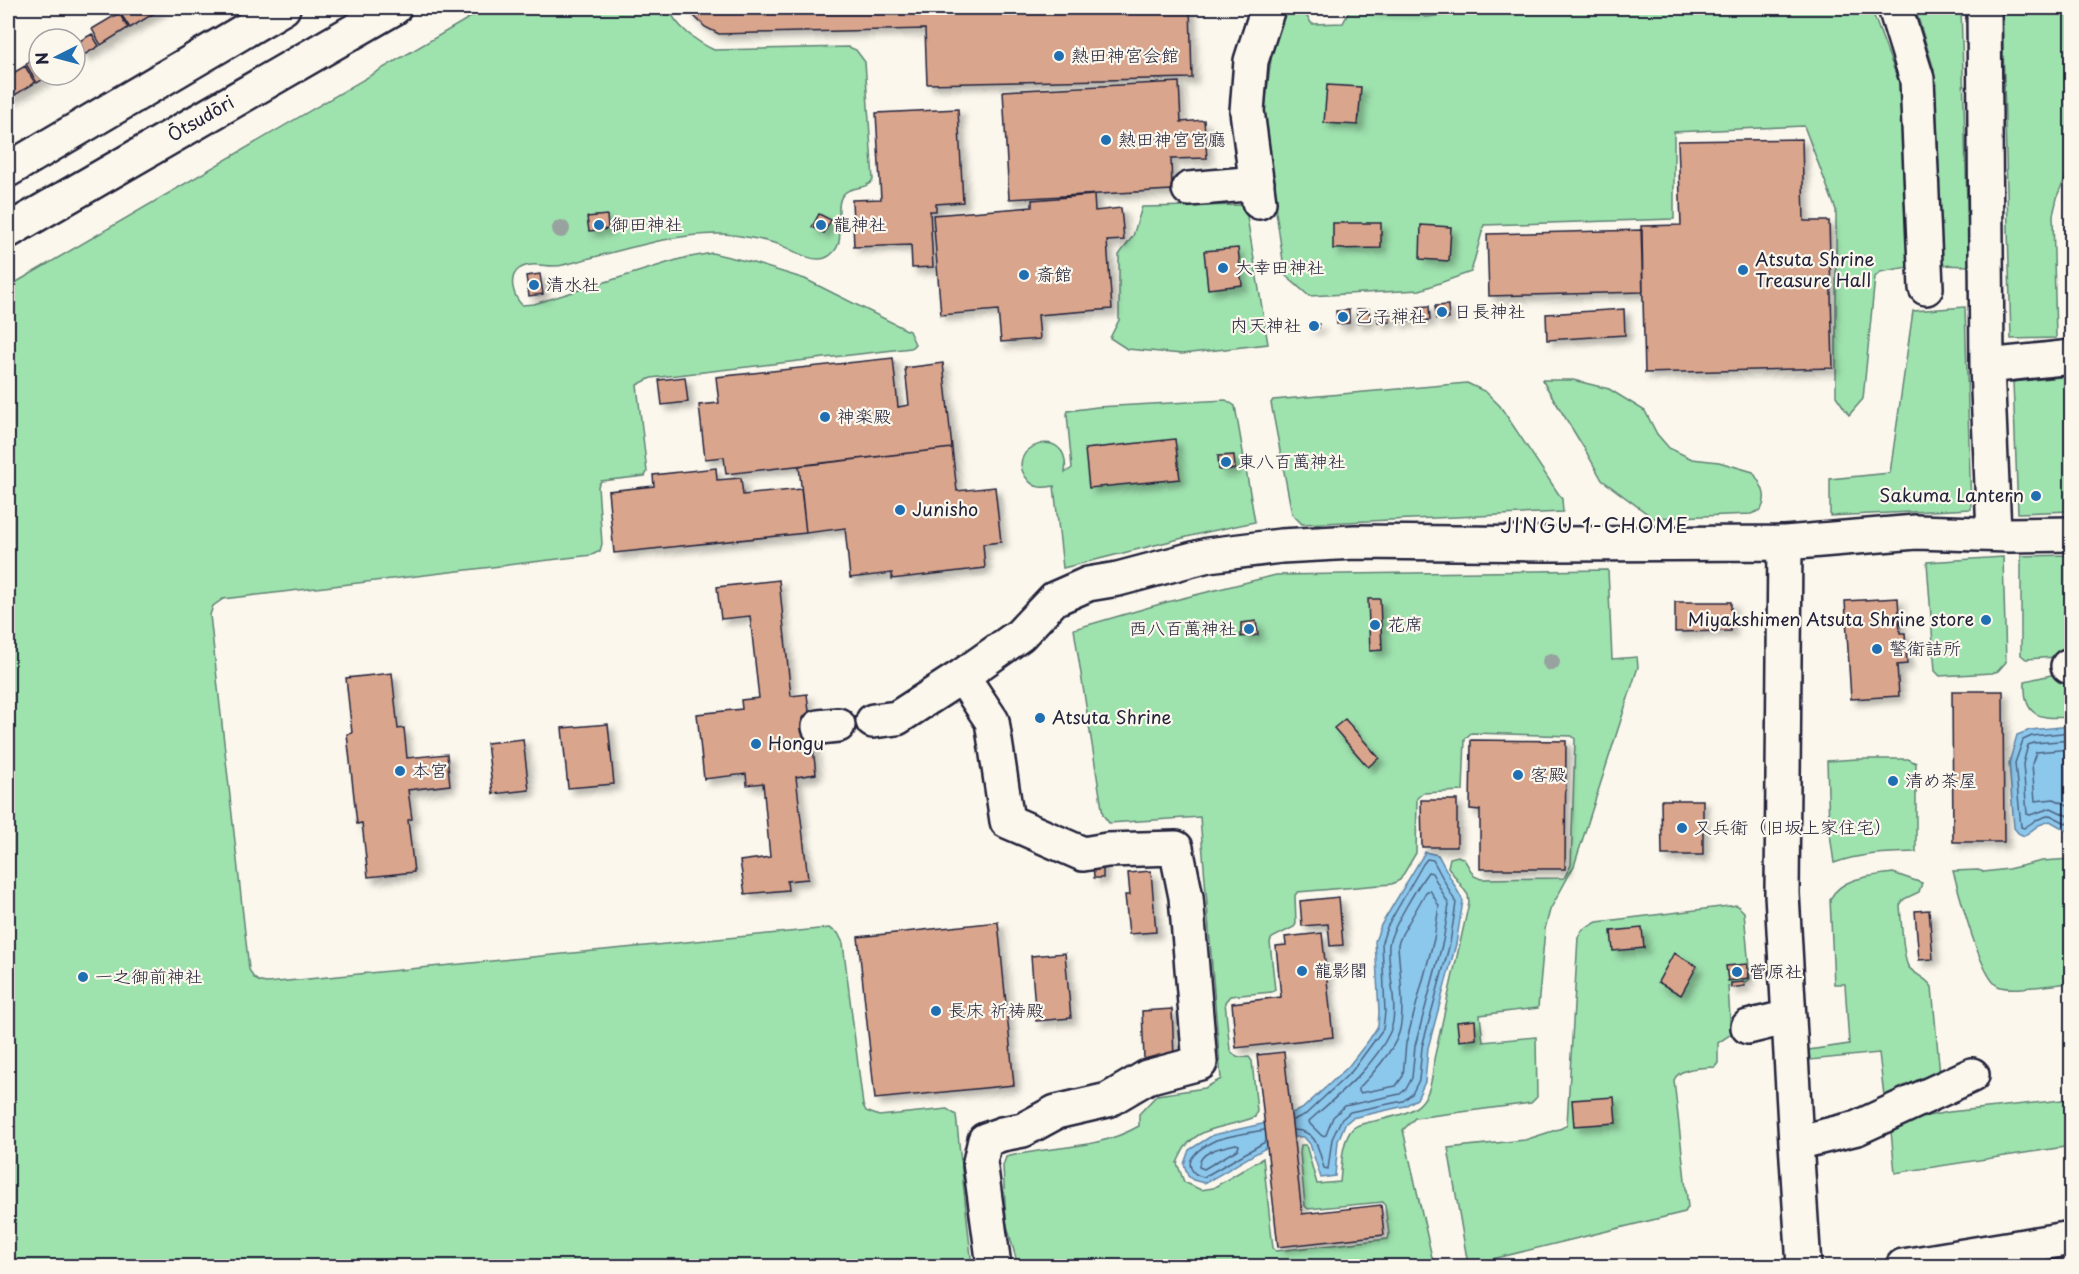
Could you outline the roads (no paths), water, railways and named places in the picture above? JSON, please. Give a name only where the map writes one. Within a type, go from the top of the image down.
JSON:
[{"type":"main road","points":[[8,170],[283,8]]},
{"type":"main road","name":"Ōtsudōri","points":[[8,231],[394,8]]},
{"type":"main road","points":[[1189,189],[1258,192],[1247,111],[1251,61],[1268,8]]},
{"type":"main road","points":[[1895,8],[1917,79],[1926,288]]},
{"type":"main road","points":[[1984,8],[1987,366],[1994,534]]},
{"type":"main road","points":[[1987,366],[2072,357]]},
{"type":"main road","points":[[873,721],[897,718],[962,676],[1020,635],[1054,599],[1088,584],[1118,579],[1208,555],[1281,546],[1355,542],[1785,543],[1916,532],[2067,534]]},
{"type":"main road","points":[[1785,543],[1782,894],[1804,1266]]},
{"type":"main road","points":[[962,676],[992,721],[1007,821],[1083,854],[1107,850],[1176,848],[1186,897],[1200,1063],[1147,1077],[1108,1100],[1056,1112],[1023,1130],[985,1140],[980,1162],[994,1266]]},
{"type":"main road","points":[[1748,1027],[1789,1017]]},
{"type":"main road","points":[[1796,1143],[1857,1128],[1972,1075]]},
{"type":"main road","points":[[1903,1266],[2072,1238]]},
{"type":"water","points":[[2071,726],[2071,833],[2050,821],[2039,825],[2024,836],[2014,828],[2009,763],[2017,735],[2030,730]]},
{"type":"water","points":[[1425,852],[1438,855],[1463,901],[1456,944],[1428,1048],[1425,1082],[1417,1099],[1405,1106],[1352,1118],[1345,1124],[1338,1141],[1335,1176],[1321,1178],[1310,1144],[1304,1137],[1281,1141],[1204,1183],[1193,1180],[1188,1176],[1184,1164],[1189,1150],[1213,1135],[1262,1124],[1302,1109],[1348,1067],[1369,1040],[1378,1026],[1379,1012],[1375,941],[1381,925]]},
{"type":"place","name":"熱田神宮会館","points":[[1059,56]]},
{"type":"place","name":"熱田神宮宮廳","points":[[1106,140]]},
{"type":"place","name":"御田神社","points":[[599,225]]},
{"type":"place","name":"龍神社","points":[[821,225]]},
{"type":"place","name":"大幸田神社","points":[[1223,268]]},
{"type":"place","name":"Atsuta Shrine Treasure Hall","points":[[1743,270]]},
{"type":"place","name":"斎館","points":[[1024,275]]},
{"type":"place","name":"清水社","points":[[534,285]]},
{"type":"place","name":"日長神社","points":[[1442,312]]},
{"type":"place","name":"乙子神社","points":[[1343,317]]},
{"type":"place","name":"内天神社","points":[[1314,326]]},
{"type":"place","name":"神楽殿","points":[[825,417]]},
{"type":"place","name":"東八百萬神社","points":[[1226,462]]},
{"type":"place","name":"Sakuma Lantern","points":[[2036,496]]},
{"type":"place","name":"Junisho","points":[[900,510]]},
{"type":"place","name":"Miyakshimen Atsuta Shrine store","points":[[1986,620]]},
{"type":"place","name":"花席","points":[[1375,625]]},
{"type":"place","name":"西八百萬神社","points":[[1249,629]]},
{"type":"place","name":"警衛詰所","points":[[1877,649]]},
{"type":"place","name":"Atsuta Shrine","points":[[1040,718]]},
{"type":"place","name":"Hongu","points":[[756,744]]},
{"type":"place","name":"本宮","points":[[400,771]]},
{"type":"place","name":"客殿","points":[[1518,775]]},
{"type":"place","name":"清め茶屋","points":[[1893,781]]},
{"type":"place","name":"又兵衛（旧坂上家住宅）","points":[[1682,828]]},
{"type":"place","name":"龍影閣","points":[[1302,971]]},
{"type":"place","name":"菅原社","points":[[1737,972]]},
{"type":"place","name":"一之御前神社","points":[[83,977]]},
{"type":"place","name":"長床 祈祷殿","points":[[936,1011]]},
{"type":"district","name":"JINGU 1-CHOME","points":[[1595,526]]}]
